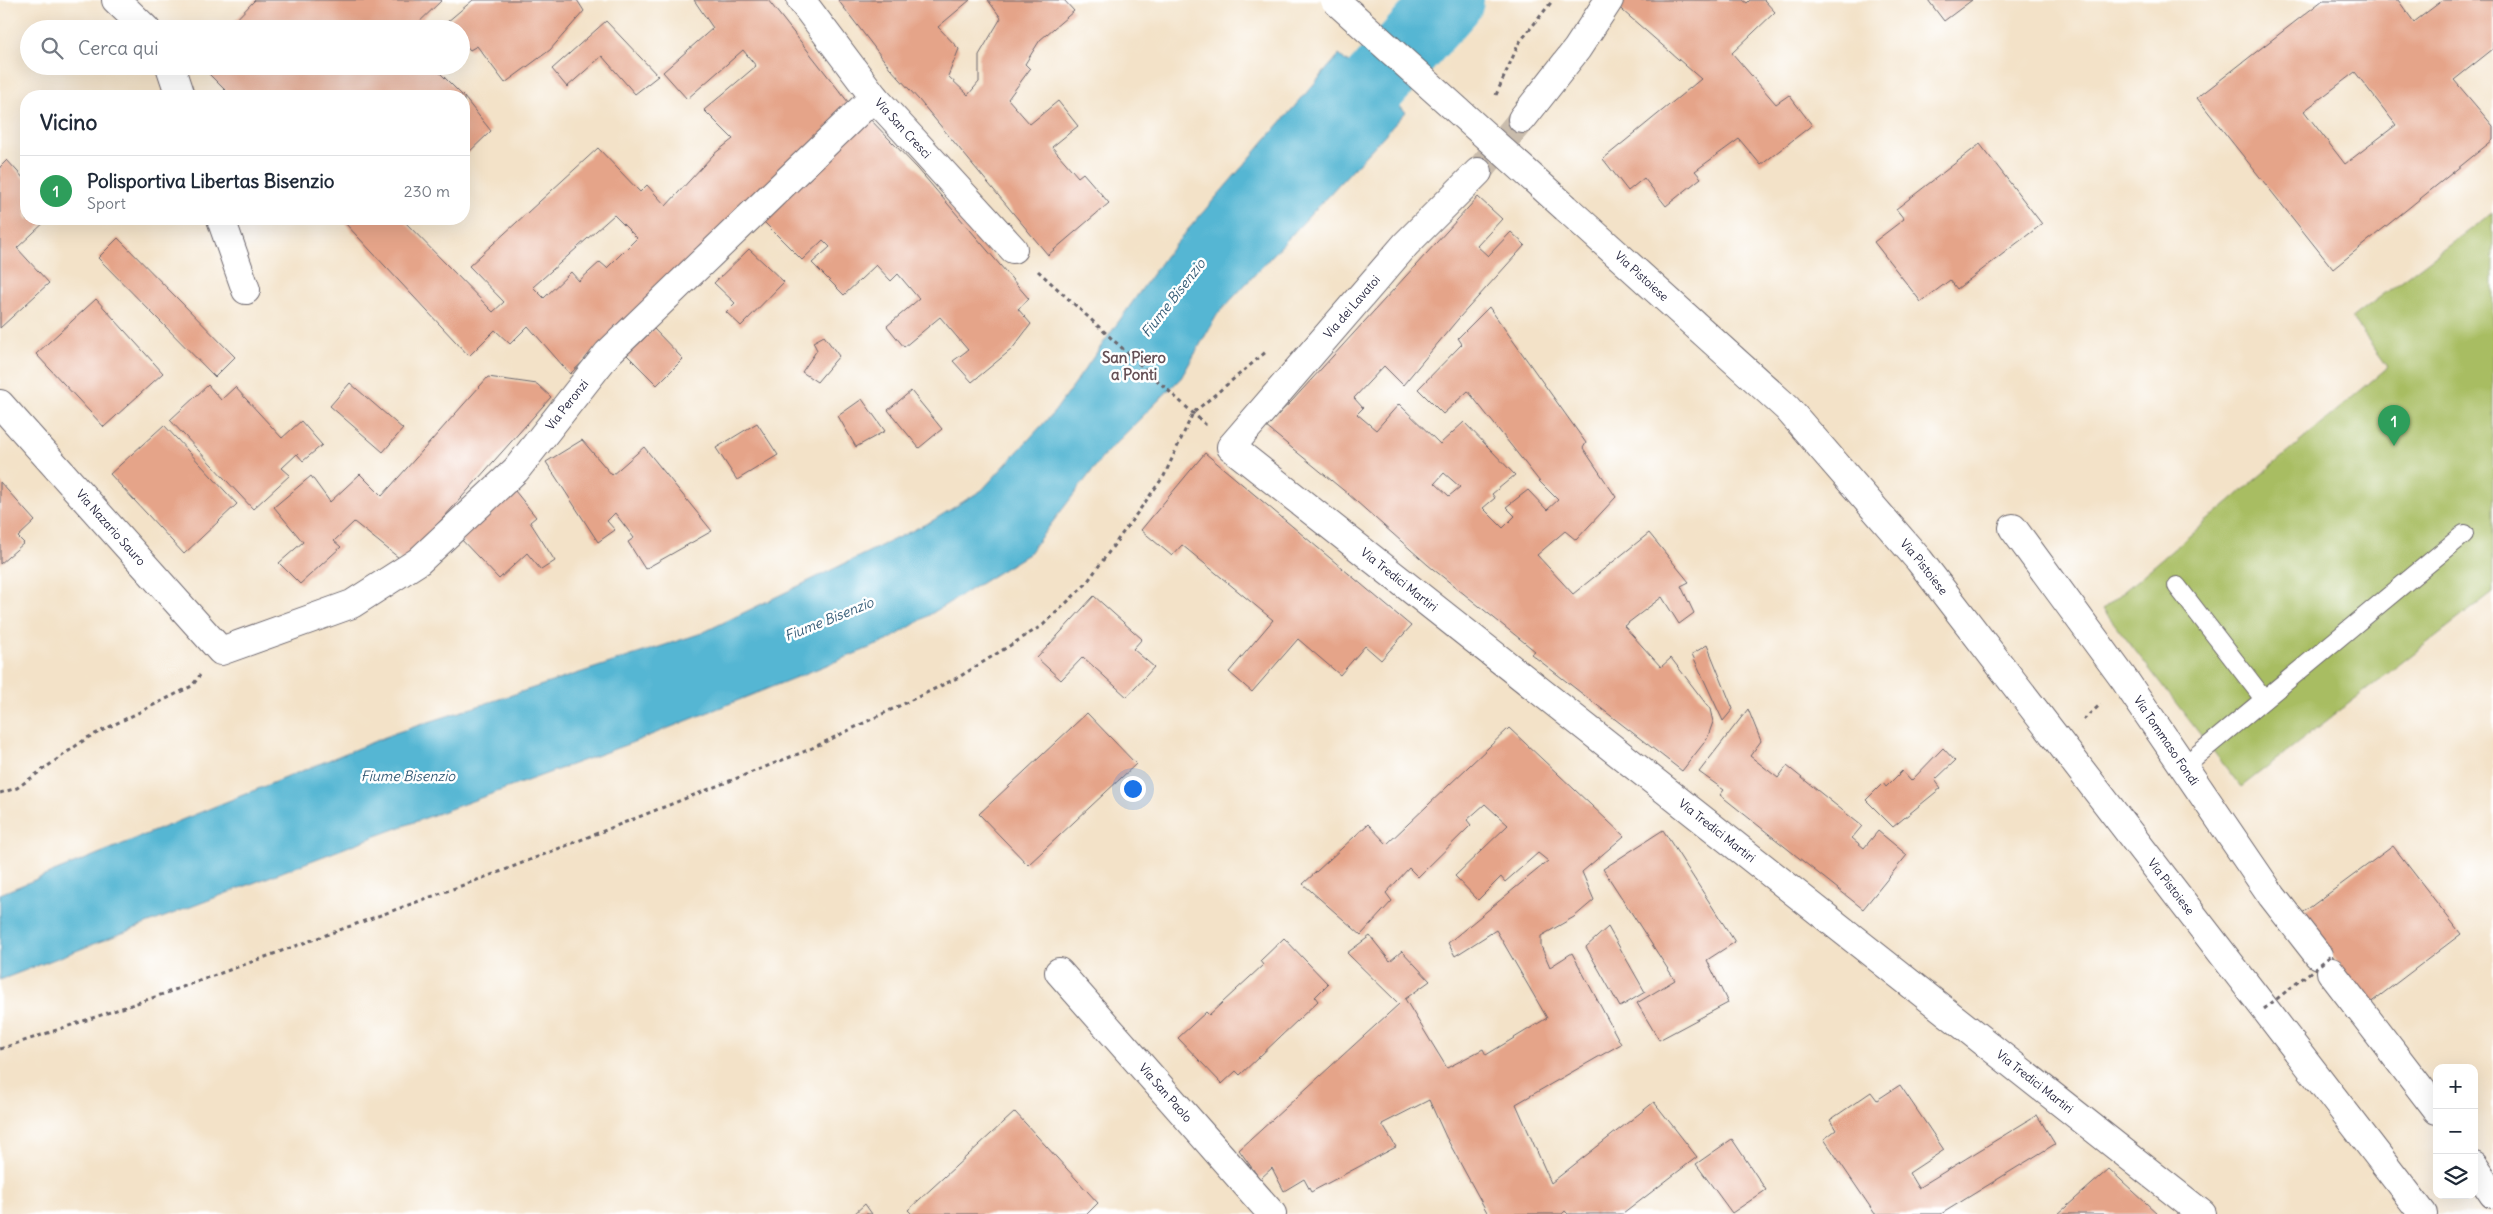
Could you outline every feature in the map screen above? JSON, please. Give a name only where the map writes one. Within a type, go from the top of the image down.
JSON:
[{"type":"street","points":[[116,0],[137,20]]},
{"type":"street","name":"Via San Cresci","points":[[801,0],[874,96],[1013,248]]},
{"type":"street","name":"Via Pistoiese","points":[[1335,0],[1787,408],[1920,560],[2422,1214]]},
{"type":"street","points":[[1522,119],[1577,49],[1609,0]]},
{"type":"street","points":[[173,75],[178,90]]},
{"type":"street","name":"Via Peronzi","points":[[221,651],[352,604],[419,561],[516,470],[608,353],[874,96]]},
{"type":"street","name":"Via dei Lavatoi","points":[[1231,448],[1406,244],[1478,172]]},
{"type":"street","points":[[224,225],[246,290]]},
{"type":"street","name":"Via Nazario Sauro","points":[[0,404],[221,651]]},
{"type":"street","name":"Via Tredici Martiri","points":[[1231,448],[2202,1214]]},
{"type":"street","name":"Via Tommaso Fondi","points":[[2013,528],[2126,682],[2272,896],[2327,961],[2436,1109]]},
{"type":"street","name":"Via San Paolo","points":[[1059,972],[1272,1214]]},
{"type":"street","points":[[2478,1172],[2493,1194]]},
{"type":"lane","points":[[2184,766],[2464,534]]},
{"type":"lane","points":[[2177,586],[2264,699]]},
{"type":"path","points":[[1480,132],[1519,43],[1553,0]]},
{"type":"path","points":[[1059,290],[1209,428]]},
{"type":"path","points":[[0,1050],[155,997],[502,872],[808,750],[960,677],[1043,625],[1085,585],[1164,476],[1193,413]]},
{"type":"path","points":[[0,793],[17,788],[88,738],[192,686],[221,651]]},
{"type":"path","points":[[2058,741],[2126,682]]},
{"type":"path","points":[[2264,1009],[2327,961]]},
{"type":"green space","points":[[2493,212],[2493,592],[2241,787],[2103,609],[2388,367],[2352,318]]},
{"type":"water","name":"Fiume Bisenzio","points":[[1339,55],[1406,112],[1217,315],[1181,378],[1105,454],[1028,554],[887,641],[631,743],[376,836],[0,980],[0,894],[395,733],[702,633],[932,521],[982,490],[1055,411],[1166,255]]},
{"type":"building","points":[[255,0],[442,0],[421,20],[236,20]]},
{"type":"building","points":[[473,0],[577,0],[584,11],[550,50],[505,83],[477,46],[470,50],[470,20],[449,20]]},
{"type":"building","points":[[694,0],[768,0],[852,107],[570,374],[528,326],[510,344],[495,330],[469,356],[347,225],[408,225],[493,312],[504,302],[469,266],[598,148],[640,192],[647,185],[666,206],[714,154],[733,139],[704,110],[756,66],[743,50],[687,99],[663,72],[713,28]],"holes":[[[614,215],[637,238],[607,268],[600,262],[579,281],[571,272],[544,298],[533,287]]]},
{"type":"building","points":[[838,0],[970,0],[938,27],[959,49],[948,76],[968,95],[979,82],[979,55],[1001,18],[988,0],[1064,0],[1074,11],[1040,40],[1025,64],[1030,69],[1008,99],[1030,124],[1058,101],[1078,126],[1052,147],[1078,177],[1083,173],[1109,203],[1048,255],[890,68]]},
{"type":"building","points":[[1618,0],[1743,0],[1747,3],[1750,0],[1764,0],[1775,12],[1732,53],[1776,104],[1789,95],[1812,125],[1761,165],[1739,139],[1695,171],[1701,178],[1666,206],[1644,178],[1628,191],[1603,159],[1701,79],[1615,4]]},
{"type":"building","points":[[1928,0],[1972,0],[1944,21]]},
{"type":"building","points":[[2323,0],[2398,0],[2414,22],[2443,0],[2493,0],[2493,49],[2454,80],[2493,126],[2493,140],[2333,269],[2197,98]],"holes":[[[2355,72],[2396,125],[2345,164],[2304,111]]]},
{"type":"building","points":[[606,21],[658,76],[635,94],[602,56],[567,87],[552,69]]},
{"type":"building","points":[[210,75],[442,75],[457,90],[225,90]]},
{"type":"building","points":[[470,105],[491,131],[470,151]]},
{"type":"building","points":[[867,116],[918,169],[1029,299],[1018,309],[1031,324],[1012,349],[972,382],[953,361],[968,350],[940,317],[904,347],[887,326],[919,299],[898,274],[891,281],[876,265],[844,295],[812,263],[830,247],[823,240],[802,260],[761,219]]},
{"type":"building","points":[[1980,144],[2042,224],[1957,289],[1950,280],[1921,302],[1874,242],[1904,219],[1896,209]]},
{"type":"building","points":[[7,160],[20,174],[20,225],[42,225],[17,248],[49,283],[0,328],[0,167]]},
{"type":"building","points":[[1478,197],[1502,219],[1477,246],[1488,256],[1511,232],[1525,245],[1459,318],[1403,385],[1384,366],[1354,398],[1363,408],[1357,414],[1376,430],[1399,404],[1440,444],[1464,422],[1515,475],[1492,494],[1495,498],[1483,508],[1503,528],[1515,516],[1506,507],[1528,490],[1547,510],[1558,500],[1540,482],[1468,391],[1443,414],[1418,389],[1462,344],[1458,338],[1489,307],[1586,443],[1583,448],[1616,497],[1576,540],[1565,531],[1537,555],[1573,594],[1649,533],[1689,582],[1681,586],[1694,613],[1679,624],[1662,597],[1624,626],[1661,667],[1671,658],[1710,709],[1713,722],[1707,739],[1682,771],[1531,654],[1535,651],[1428,565],[1348,494],[1265,426],[1291,402]],"holes":[[[1444,473],[1460,487],[1449,496],[1435,483]]]},
{"type":"building","points":[[118,238],[235,357],[215,377],[98,258]]},
{"type":"building","points":[[749,249],[784,282],[741,326],[726,312],[735,303],[714,283]]},
{"type":"building","points":[[96,299],[163,373],[104,427],[36,354]]},
{"type":"building","points":[[654,329],[683,359],[657,385],[627,355]]},
{"type":"building","points":[[824,336],[839,356],[817,382],[802,372],[817,350],[813,342]]},
{"type":"building","points":[[488,377],[537,384],[551,397],[404,562],[354,522],[334,541],[341,547],[300,584],[279,563],[303,542],[274,507],[311,476],[330,502],[360,474],[382,496]]},
{"type":"building","points":[[350,383],[403,429],[383,452],[330,406]]},
{"type":"building","points":[[208,385],[221,400],[235,387],[282,438],[301,421],[322,445],[303,461],[297,454],[282,468],[290,475],[253,509],[170,420]]},
{"type":"building","points":[[911,391],[942,429],[919,448],[888,410]]},
{"type":"building","points":[[862,399],[885,431],[856,447],[838,416]]},
{"type":"building","points":[[757,423],[778,455],[737,480],[716,448]]},
{"type":"building","points":[[164,425],[237,504],[184,554],[110,474]]},
{"type":"building","points":[[582,440],[612,475],[644,447],[712,531],[645,569],[628,542],[634,538],[615,513],[607,521],[615,530],[598,542],[546,462]]},
{"type":"building","points":[[1205,453],[1411,626],[1381,660],[1365,646],[1340,675],[1298,639],[1252,692],[1229,672],[1273,620],[1182,545],[1172,556],[1141,530]]},
{"type":"building","points":[[0,482],[35,521],[18,537],[24,543],[0,564]]},
{"type":"building","points":[[511,486],[536,517],[530,522],[555,561],[541,570],[527,553],[499,579],[458,536]]},
{"type":"building","points":[[1094,596],[1142,639],[1133,649],[1154,667],[1127,697],[1083,657],[1061,680],[1037,658]]},
{"type":"building","points":[[1707,645],[1733,709],[1723,721],[1692,654]]},
{"type":"building","points":[[1748,709],[1761,741],[1750,756],[1778,778],[1787,766],[1862,826],[1852,838],[1864,848],[1878,831],[1907,855],[1863,909],[1720,795],[1724,790],[1699,772]]},
{"type":"building","points":[[1087,713],[1136,764],[1028,865],[979,814]]},
{"type":"building","points":[[1509,728],[1624,836],[1582,872],[1594,900],[1574,917],[1541,936],[1541,946],[1550,967],[1572,953],[1621,1044],[1516,1104],[1551,1183],[1654,1102],[1697,1157],[1623,1214],[1568,1214],[1565,1211],[1562,1214],[1488,1214],[1446,1137],[1429,1100],[1382,1124],[1396,1147],[1311,1192],[1304,1179],[1284,1191],[1272,1168],[1260,1179],[1239,1150],[1399,1004],[1347,953],[1370,936],[1390,961],[1402,951],[1430,981],[1405,999],[1447,1068],[1483,1049],[1486,1055],[1547,1018],[1496,930],[1455,956],[1448,943],[1548,861],[1538,853],[1505,882],[1501,877],[1478,900],[1455,876],[1508,825],[1485,804],[1467,820],[1471,825],[1418,877],[1409,868],[1386,893],[1392,901],[1361,935],[1303,884],[1368,824],[1387,844]]},
{"type":"building","points":[[1943,748],[1955,761],[1935,780],[1941,788],[1893,827],[1866,800],[1883,783],[1886,787],[1902,771],[1911,781]]},
{"type":"building","points":[[1663,830],[1735,942],[1707,960],[1728,1003],[1659,1040],[1637,1003],[1675,980],[1603,869]]},
{"type":"building","points":[[2393,846],[2461,934],[2369,1004],[2301,914]]},
{"type":"building","points":[[1608,927],[1645,992],[1620,1007],[1586,947]]},
{"type":"building","points":[[1284,938],[1328,984],[1315,997],[1318,1001],[1240,1075],[1236,1071],[1222,1084],[1178,1038],[1206,1012],[1209,1015],[1263,965],[1260,961]]},
{"type":"building","points":[[1900,1085],[1944,1150],[1909,1173],[1918,1188],[2037,1115],[2055,1144],[1941,1214],[1875,1214],[1824,1139],[1836,1130],[1830,1120],[1871,1092],[1877,1100]]},
{"type":"building","points":[[1015,1112],[1098,1203],[1087,1214],[912,1214],[908,1210]]},
{"type":"building","points":[[1732,1139],[1766,1190],[1732,1213],[1696,1164]]},
{"type":"building","points":[[2109,1169],[2158,1214],[2058,1214]]},
{"type":"building","points":[[865,1204],[872,1214],[854,1214]]},
{"type":"waterway","name":"Fiume Bisenzio","points":[[1312,155],[1450,0]]},
{"type":"tunnel","points":[[1478,172],[1522,119]]},
{"type":"place","name":"Polisportiva Libertas Bisenzio","points":[[2394,446]]},
{"type":"district","name":"San Piero a Ponti","points":[[1134,366]]}]
